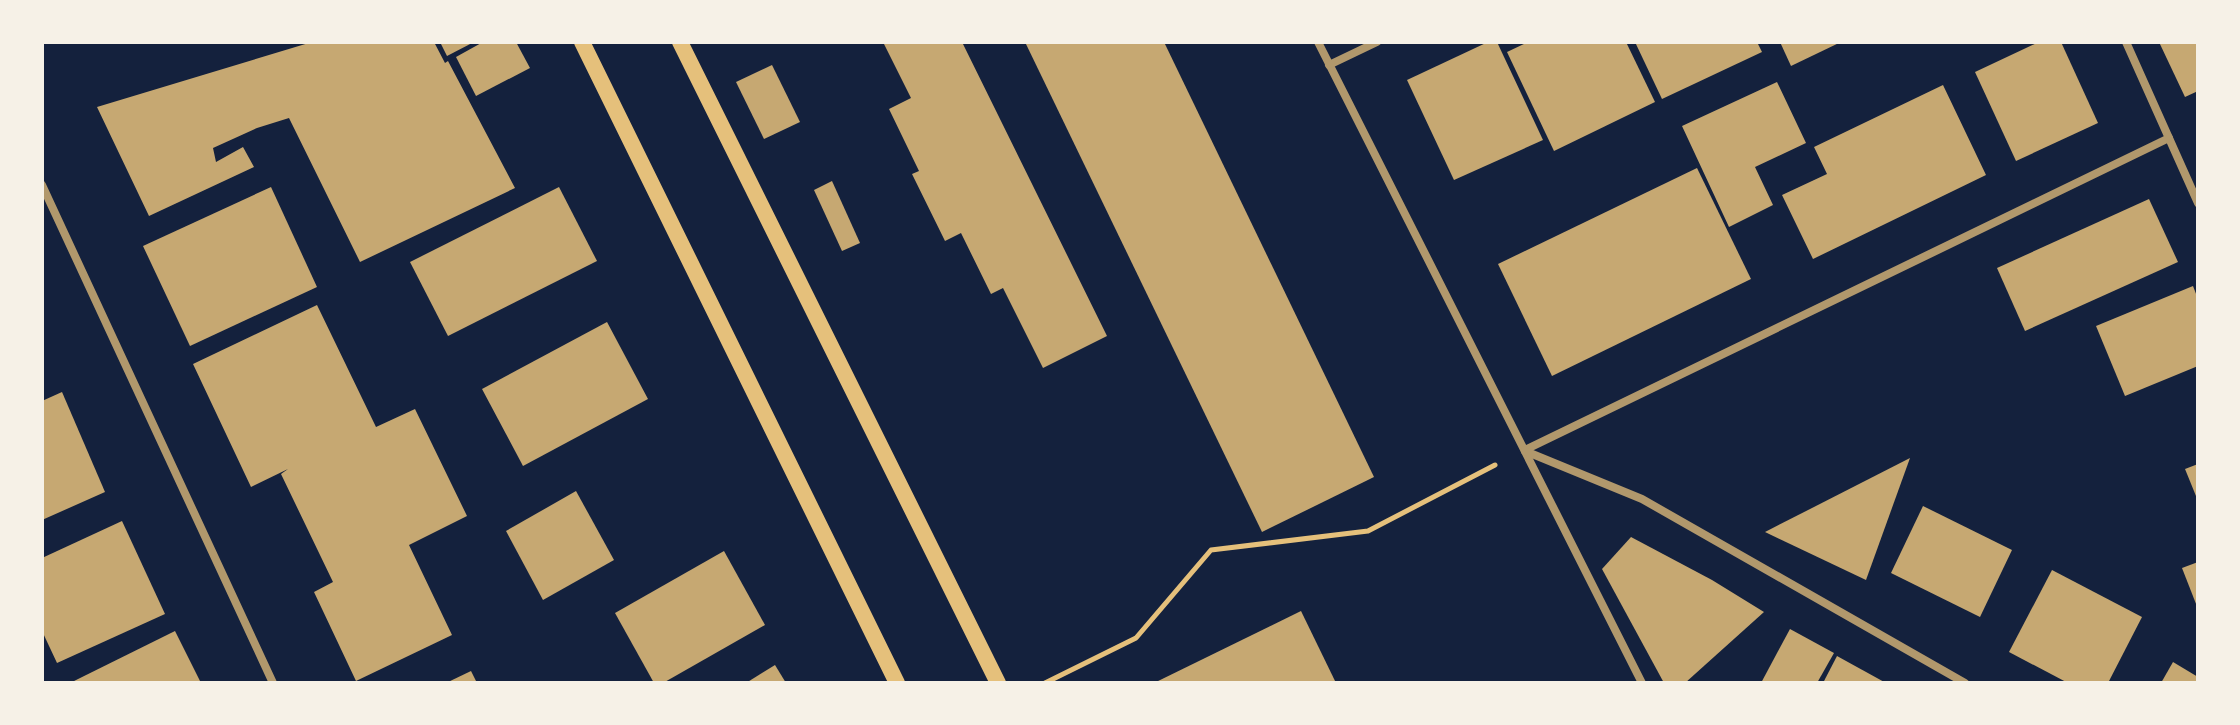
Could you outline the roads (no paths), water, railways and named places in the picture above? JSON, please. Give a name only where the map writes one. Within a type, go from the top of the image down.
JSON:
[{"type":"main road","points":[[582,42],[897,683]]},
{"type":"main road","points":[[680,42],[998,683]]},
{"type":"street","points":[[1318,42],[1642,683]]},
{"type":"street","points":[[1329,65],[1377,42]]},
{"type":"street","points":[[2126,42],[2198,203]]},
{"type":"street","points":[[1525,450],[2169,138]]},
{"type":"street","points":[[42,185],[273,683]]},
{"type":"street","points":[[1525,450],[1642,499],[1965,683]]}]
